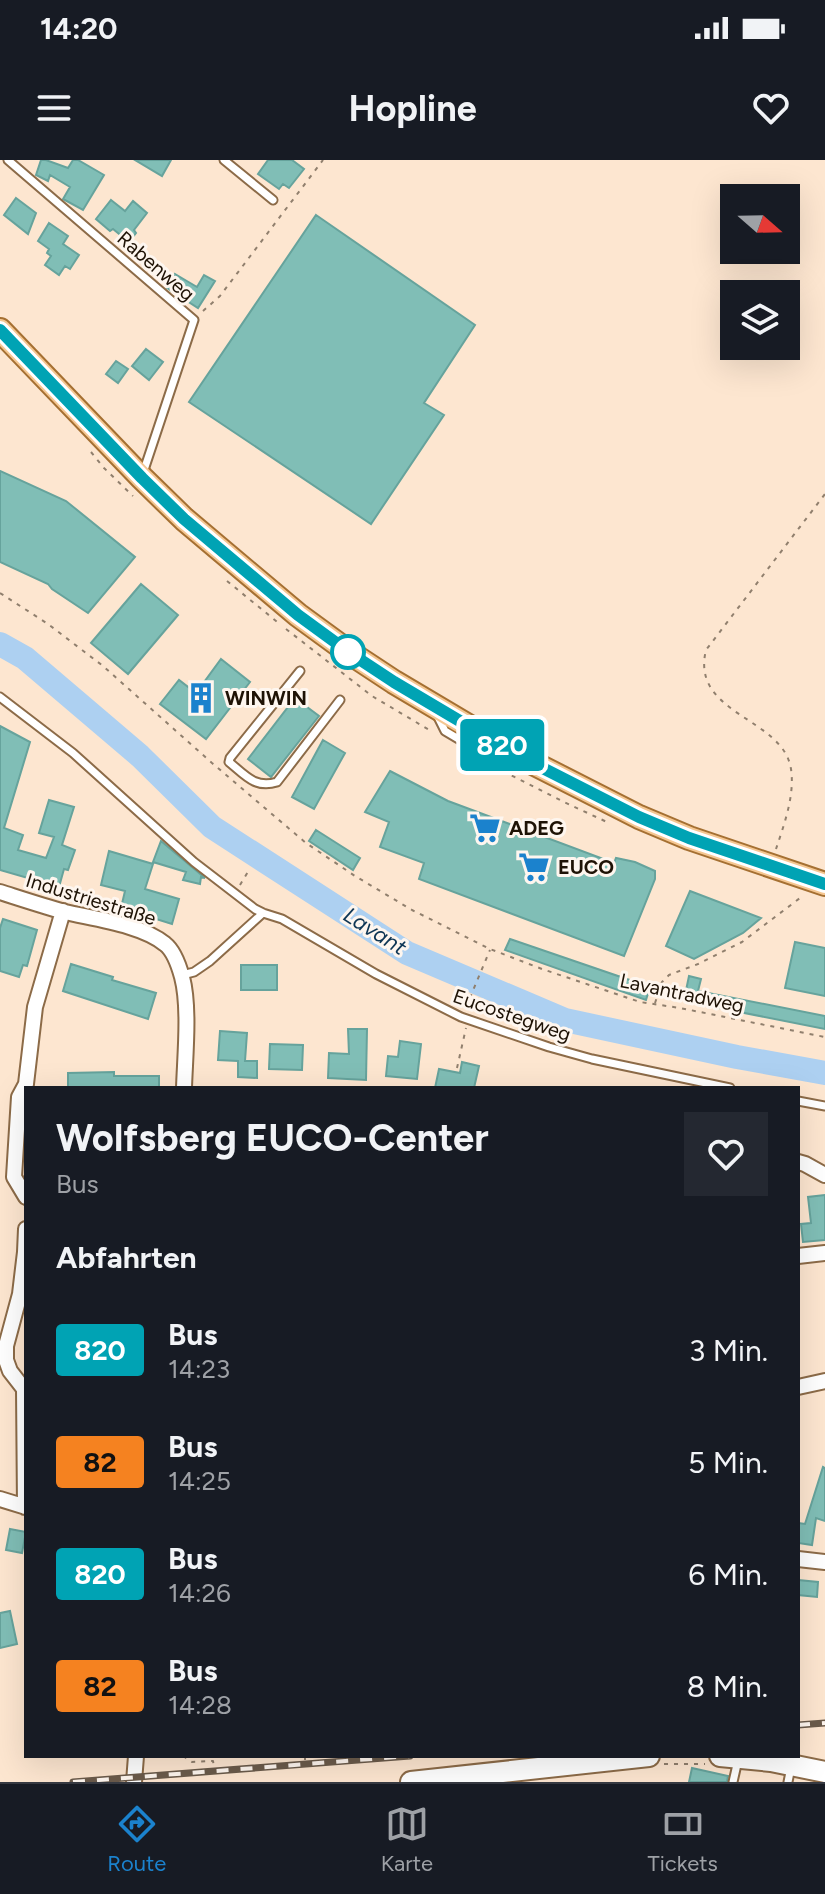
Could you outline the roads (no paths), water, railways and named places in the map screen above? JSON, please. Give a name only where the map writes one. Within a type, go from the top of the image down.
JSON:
[{"type":"main road","points":[[0,330],[184,519],[298,615],[374,669],[517,755],[639,817],[689,838],[825,884]]},
{"type":"main road","points":[[411,1782],[631,1758]]},
{"type":"main road","points":[[733,1758],[790,1774],[825,1772]]},
{"type":"street","name":"Industriestraße","points":[[0,892],[63,911],[107,920],[167,945],[182,975],[185,992],[184,1086]]},
{"type":"street","points":[[25,1086],[35,1007],[63,911]]},
{"type":"street","points":[[24,1088],[19,1097],[14,1177],[24,1194]]},
{"type":"street","points":[[800,1163],[825,1175]]},
{"type":"street","points":[[800,1256],[825,1253]]},
{"type":"street","points":[[24,1260],[20,1294],[6,1346],[10,1371],[24,1388]]},
{"type":"street","points":[[800,1387],[825,1381]]},
{"type":"street","points":[[0,1499],[24,1506]]},
{"type":"street","points":[[800,1559],[825,1562]]},
{"type":"street","points":[[134,1782],[136,1758]]},
{"type":"lane","name":"Rabenweg","points":[[8,160],[194,320],[142,478]]},
{"type":"lane","points":[[224,160],[273,200]]},
{"type":"lane","points":[[300,671],[230,758],[229,762],[255,783],[265,786],[277,782],[340,700]]},
{"type":"lane","name":"Eucostegweg","points":[[0,697],[73,753],[194,862],[263,913],[282,919],[376,974],[465,1018],[592,1059],[720,1086]]},
{"type":"lane","points":[[182,975],[194,972],[210,961],[263,913]]},
{"type":"lane","points":[[800,1101],[825,1106]]},
{"type":"lane","points":[[729,1758],[733,1782]]},
{"type":"waterway","name":"Lavant","points":[[0,644],[25,658],[140,756],[212,827],[407,953],[565,1020],[825,1073]]},
{"type":"railway","points":[[800,1725],[825,1723]]},
{"type":"railway","points":[[73,1782],[384,1758]]},
{"type":"place","name":"WINWIN","points":[[201,698]]},
{"type":"place","name":"ADEG","points":[[485,828]]},
{"type":"place","name":"EUCO","points":[[534,867]]}]
